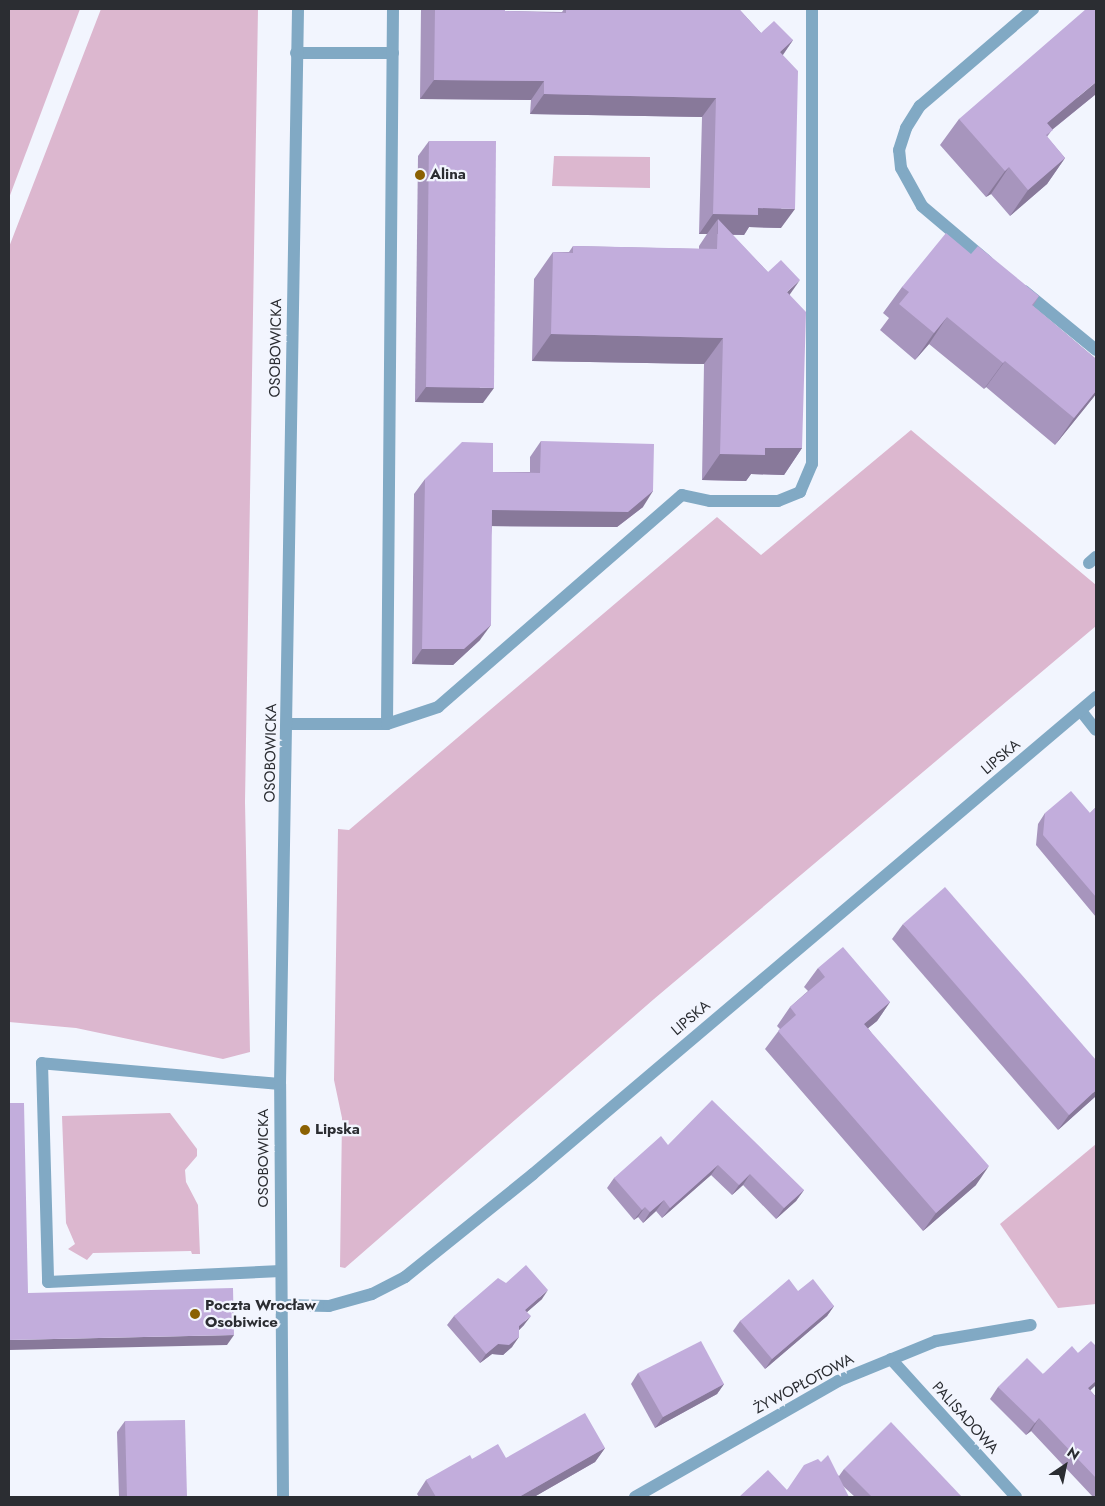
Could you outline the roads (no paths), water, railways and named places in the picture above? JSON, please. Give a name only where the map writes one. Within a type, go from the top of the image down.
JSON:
[{"type":"street","name":"OSOBOWICKA","points":[[283,1497],[280,1305],[280,1084],[288,724],[298,9]]},
{"type":"street","points":[[386,724],[393,9]]},
{"type":"street","points":[[288,724],[386,724],[438,707],[682,495],[710,501],[778,501],[800,492],[812,464],[812,9]]},
{"type":"street","points":[[998,270],[922,206],[901,168],[899,150],[906,128],[920,106],[1033,9]]},
{"type":"street","points":[[296,53],[393,53]]},
{"type":"street","points":[[1013,282],[1096,350]]},
{"type":"street","name":"LIPSKA","points":[[280,1305],[329,1306],[372,1294],[405,1277],[533,1174],[1096,698]]},
{"type":"street","points":[[1081,711],[1096,730]]},
{"type":"street","points":[[280,1084],[42,1063],[48,1282],[281,1271]]},
{"type":"street","name":"ŻYWOPŁOTOWA","points":[[635,1497],[838,1381],[936,1341],[1031,1325]]},
{"type":"street","name":"PALISADOWA","points":[[891,1359],[1016,1497]]},
{"type":"place","name":"Alina","points":[[420,175]]},
{"type":"place","name":"Lipska","points":[[305,1130]]},
{"type":"place","name":"Poczta Wrocław Osobiwice","points":[[195,1314]]}]
